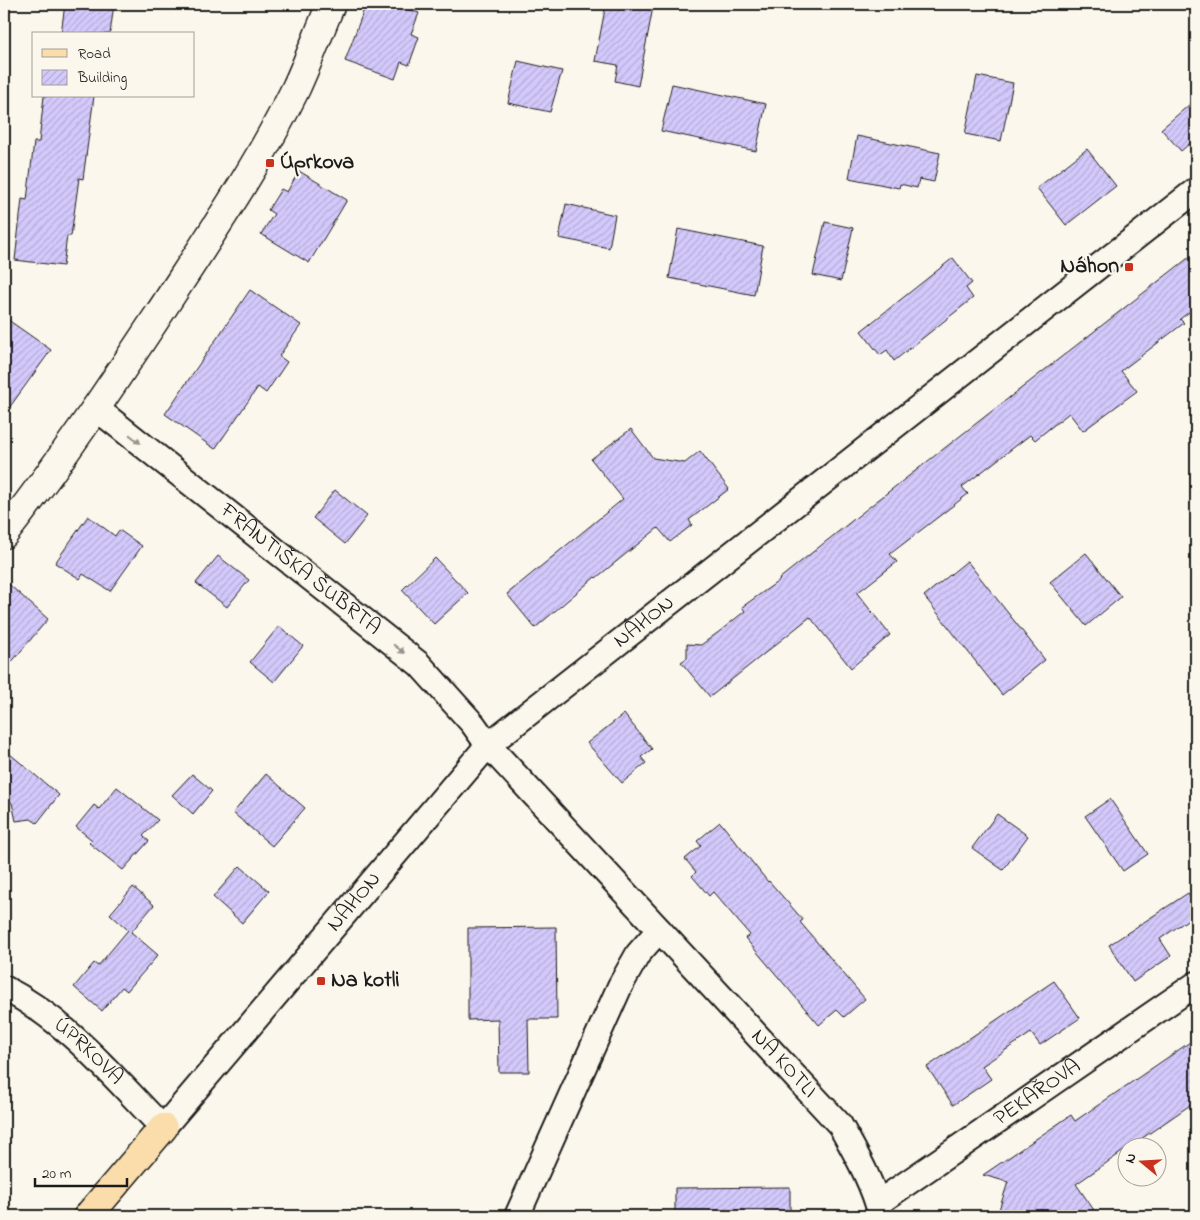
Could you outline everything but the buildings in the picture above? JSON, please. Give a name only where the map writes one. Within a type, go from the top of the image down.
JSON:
[{"type":"main road","points":[[88,1216],[163,1128]]},
{"type":"street","points":[[4,534],[97,409],[206,242],[258,157],[296,88],[331,4]]},
{"type":"street","name":"NÁHON","points":[[163,1128],[488,745],[1196,190]]},
{"type":"street","name":"FRANTIŠKA ŠUBRTA","points":[[97,409],[419,664],[488,745]]},
{"type":"street","name":"NA KOTLI","points":[[488,745],[840,1125],[861,1162],[879,1210]]},
{"type":"street","points":[[517,1216],[620,986],[638,954],[659,930]]},
{"type":"street","name":"PEKAŘOVA","points":[[879,1210],[1196,984]]},
{"type":"street","name":"ÚPRKOVA","points":[[4,988],[43,1013],[65,1030],[163,1128]]},
{"type":"place","name":"Úprkova","points":[[270,163]]},
{"type":"place","name":"Náhon","points":[[1129,267]]},
{"type":"place","name":"Na kotli","points":[[321,981]]}]
